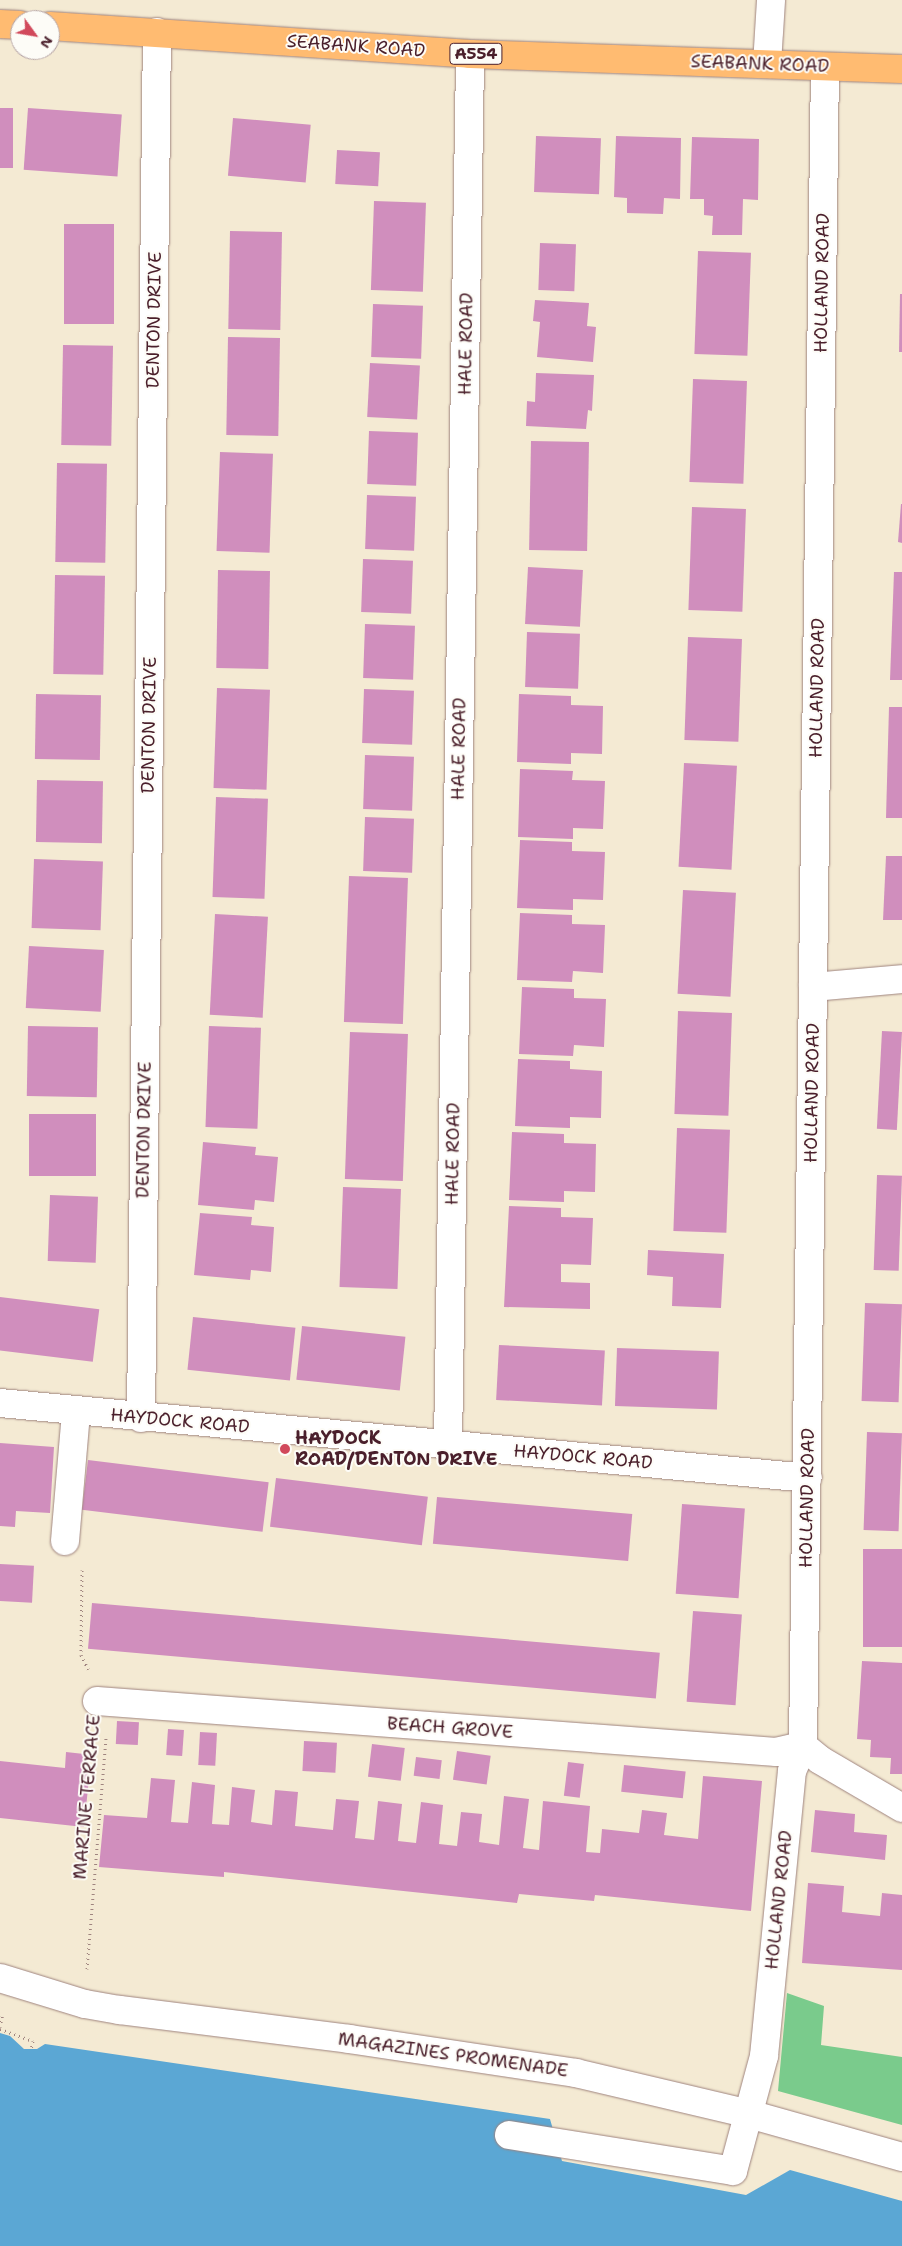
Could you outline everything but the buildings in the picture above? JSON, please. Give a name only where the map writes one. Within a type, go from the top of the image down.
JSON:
[{"type":"main road","name":"SEABANK ROAD","points":[[60,27],[470,54],[902,69]]},
{"type":"street","points":[[767,64],[771,0]]},
{"type":"street","name":"DENTON DRIVE","points":[[141,1418],[157,32]]},
{"type":"street","name":"HALE ROAD","points":[[448,1445],[470,54]]},
{"type":"street","name":"HOLLAND ROAD","points":[[509,2135],[733,2171],[761,2072],[792,1771],[803,1746],[825,67]]},
{"type":"street","points":[[813,987],[902,979]]},
{"type":"street","name":"HAYDOCK ROAD","points":[[0,1403],[76,1412],[808,1478]]},
{"type":"street","points":[[65,1540],[76,1412]]},
{"type":"street","name":"BEACH GROVE","points":[[103,1702],[776,1752],[803,1746]]},
{"type":"street","points":[[803,1746],[820,1760],[902,1808]]},
{"type":"street","name":"MAGAZINES PROMENADE","points":[[0,1978],[84,2004],[490,2058],[576,2073],[749,2114],[902,2157]]},
{"type":"path","points":[[65,1540],[82,1552],[81,1655],[103,1702]]},
{"type":"path","name":"MARINE TERRACE","points":[[84,2004],[103,1702]]},
{"type":"path","points":[[0,2029],[33,2041],[31,2049]]},
{"type":"green space","points":[[787,1993],[824,2006],[821,2045],[902,2057],[902,2125],[778,2091]]},
{"type":"water","points":[[0,2033],[10,2036],[24,2049],[37,2049],[45,2044],[550,2119],[562,2161],[746,2195],[790,2170],[902,2201],[902,2246],[0,2246]]},
{"type":"place","name":"HAYDOCK ROAD/DENTON DRIVE","points":[[285,1449]]}]
